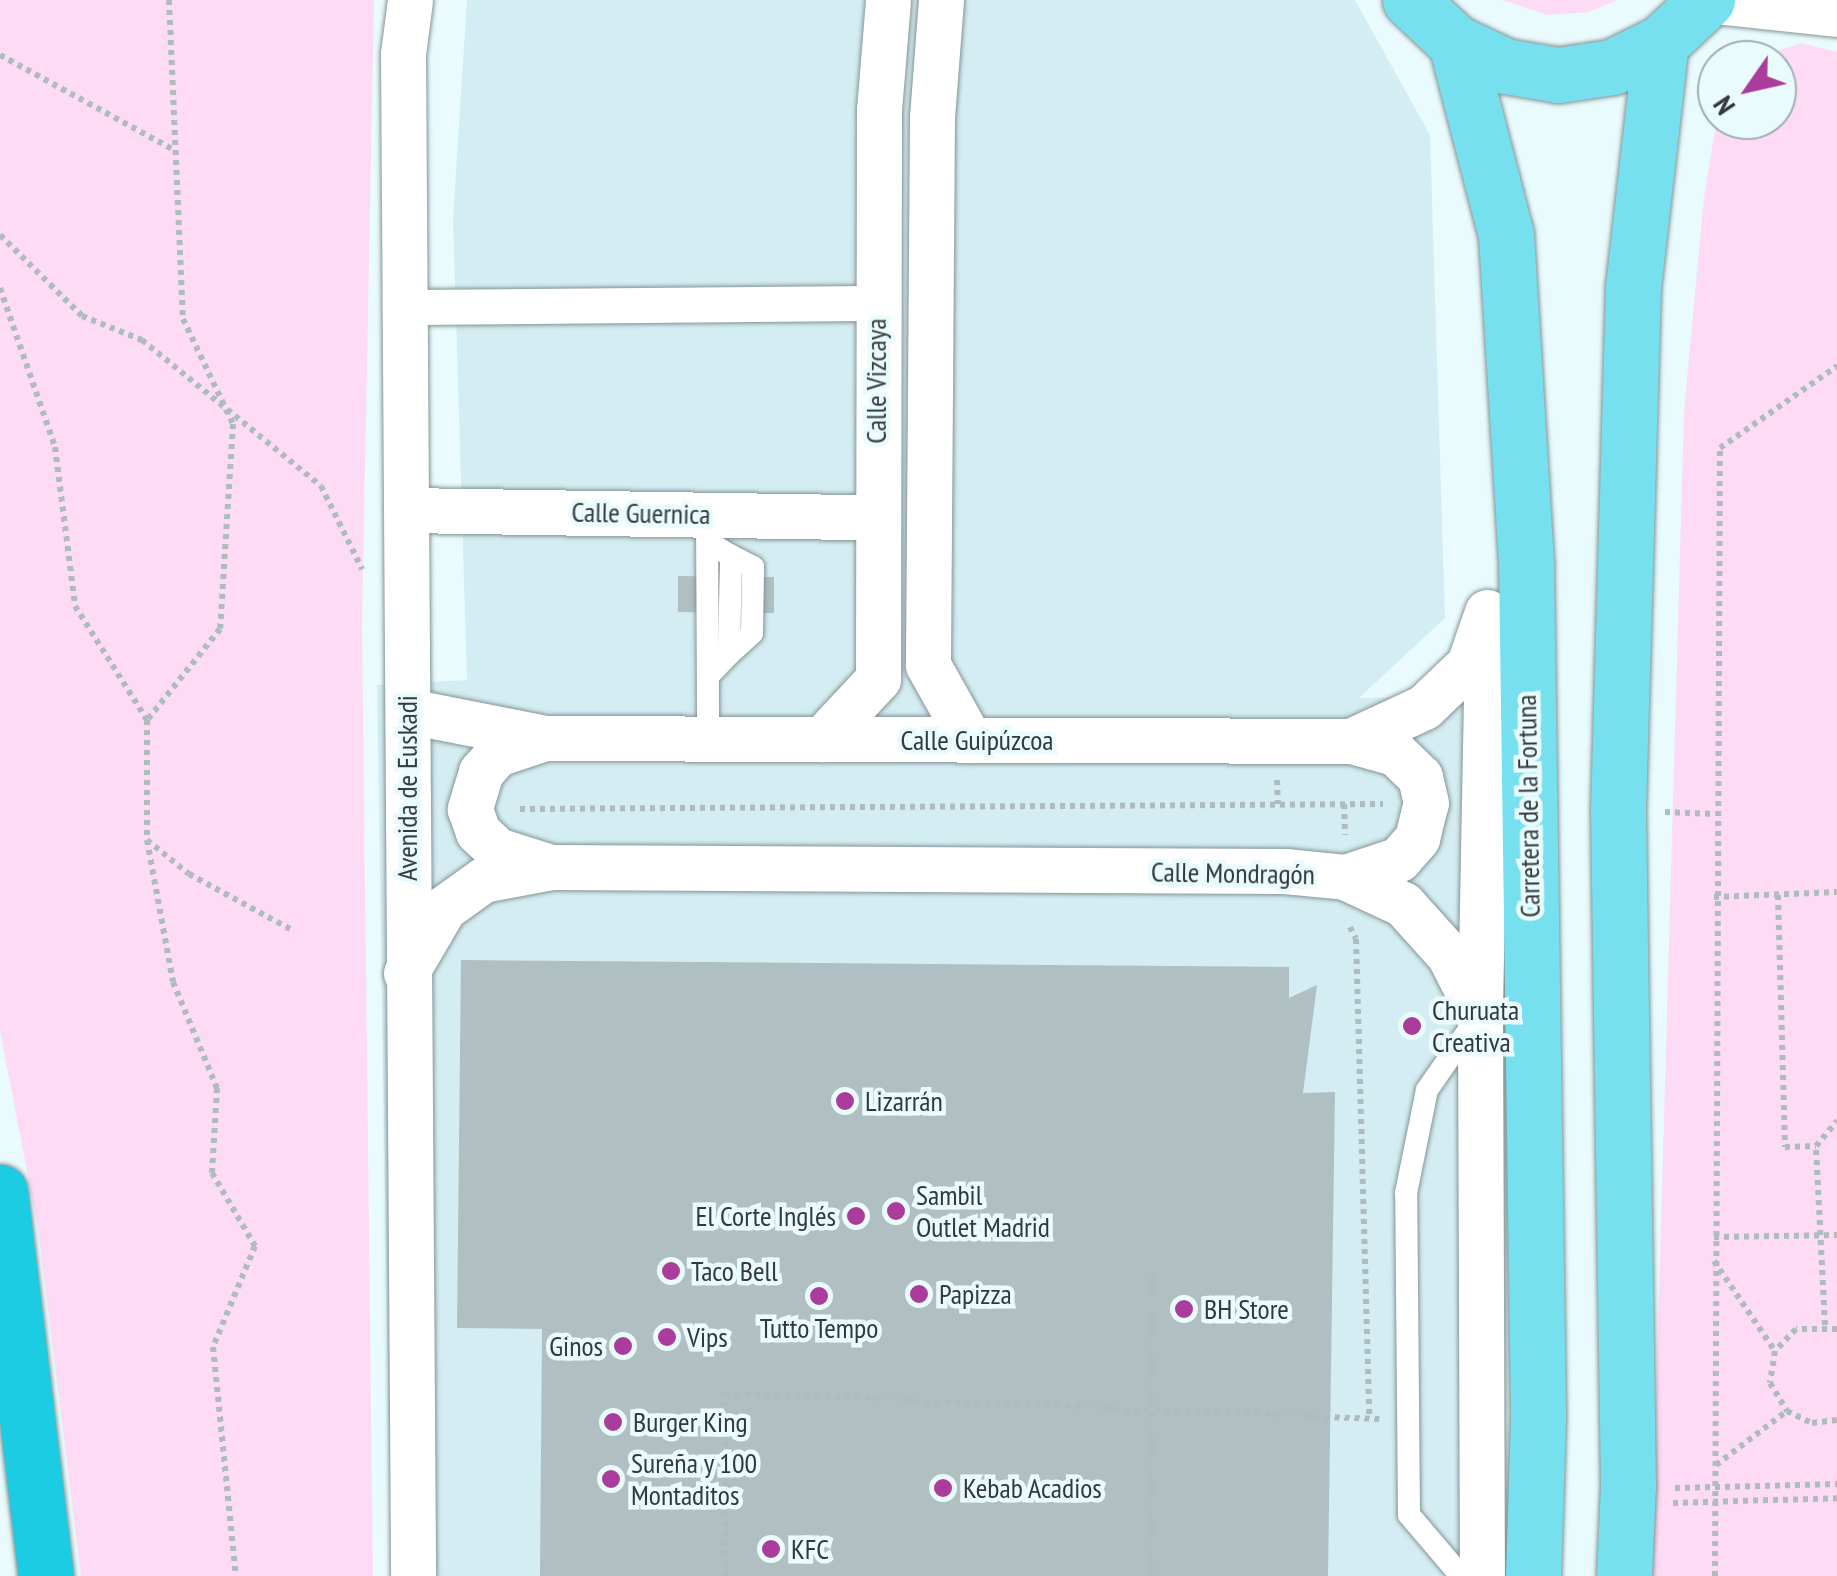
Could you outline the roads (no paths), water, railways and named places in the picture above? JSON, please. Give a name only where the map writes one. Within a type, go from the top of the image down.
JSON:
[{"type":"highway","points":[[0,1192],[46,1576]]},
{"type":"main road","points":[[1410,0],[1456,44],[1505,66],[1558,75],[1612,66],[1661,43],[1706,0]]},
{"type":"main road","points":[[1624,1576],[1627,1504],[1618,810],[1640,203],[1661,43]]},
{"type":"main road","name":"Carretera de la Fortuna","points":[[1456,44],[1506,234],[1526,565],[1538,1418],[1533,1576]]},
{"type":"street","name":"Avenida de Euskadi","points":[[410,0],[402,54],[408,307],[406,973],[412,1576]]},
{"type":"street","name":"Calle Vizcaya","points":[[822,739],[878,679],[876,303],[888,0]]},
{"type":"street","name":"Calle Vizcaya","points":[[941,0],[932,117],[928,666],[970,740]]},
{"type":"street","points":[[1706,0],[1837,14]]},
{"type":"street","points":[[408,307],[876,303]]},
{"type":"street","name":"Calle Guernica","points":[[406,510],[707,528],[876,518]]},
{"type":"street","name":"Calle Guipúzcoa","points":[[408,711],[545,738],[1351,741],[1424,708],[1469,664],[1488,612],[1526,565]]},
{"type":"street","points":[[1480,1016],[1488,612]]},
{"type":"street","points":[[545,738],[497,754],[481,772],[470,809],[478,832],[497,850],[552,868]]},
{"type":"street","points":[[1345,877],[1398,859],[1417,838],[1426,804],[1420,777],[1395,754],[1351,741]]},
{"type":"street","name":"Calle Mondragón","points":[[406,973],[444,908],[483,880],[552,868],[1285,871],[1345,877],[1403,904],[1431,929],[1480,1016],[1482,1576]]},
{"type":"lane","points":[[707,528],[731,556],[729,654],[708,676]]},
{"type":"lane","points":[[707,528],[708,739]]},
{"type":"lane","points":[[1461,1576],[1409,1515],[1406,1193],[1427,1090],[1462,1033],[1480,1016]]},
{"type":"place","name":"Churuata Creativa","points":[[1412,1026]]},
{"type":"place","name":"Lizarrán","points":[[845,1101]]},
{"type":"place","name":"Sambil Outlet Madrid","points":[[896,1211]]},
{"type":"place","name":"El Corte Inglés","points":[[856,1216]]},
{"type":"place","name":"Taco Bell","points":[[671,1271]]},
{"type":"place","name":"Papizza","points":[[919,1294]]},
{"type":"place","name":"Tutto Tempo","points":[[819,1296]]},
{"type":"place","name":"BH Store","points":[[1184,1309]]},
{"type":"place","name":"Vips","points":[[667,1337]]},
{"type":"place","name":"Ginos","points":[[623,1346]]},
{"type":"place","name":"Burger King","points":[[613,1422]]},
{"type":"place","name":"Sureña y 100 Montaditos","points":[[611,1479]]},
{"type":"place","name":"Kebab Acadios","points":[[943,1488]]},
{"type":"place","name":"KFC","points":[[771,1549]]}]
